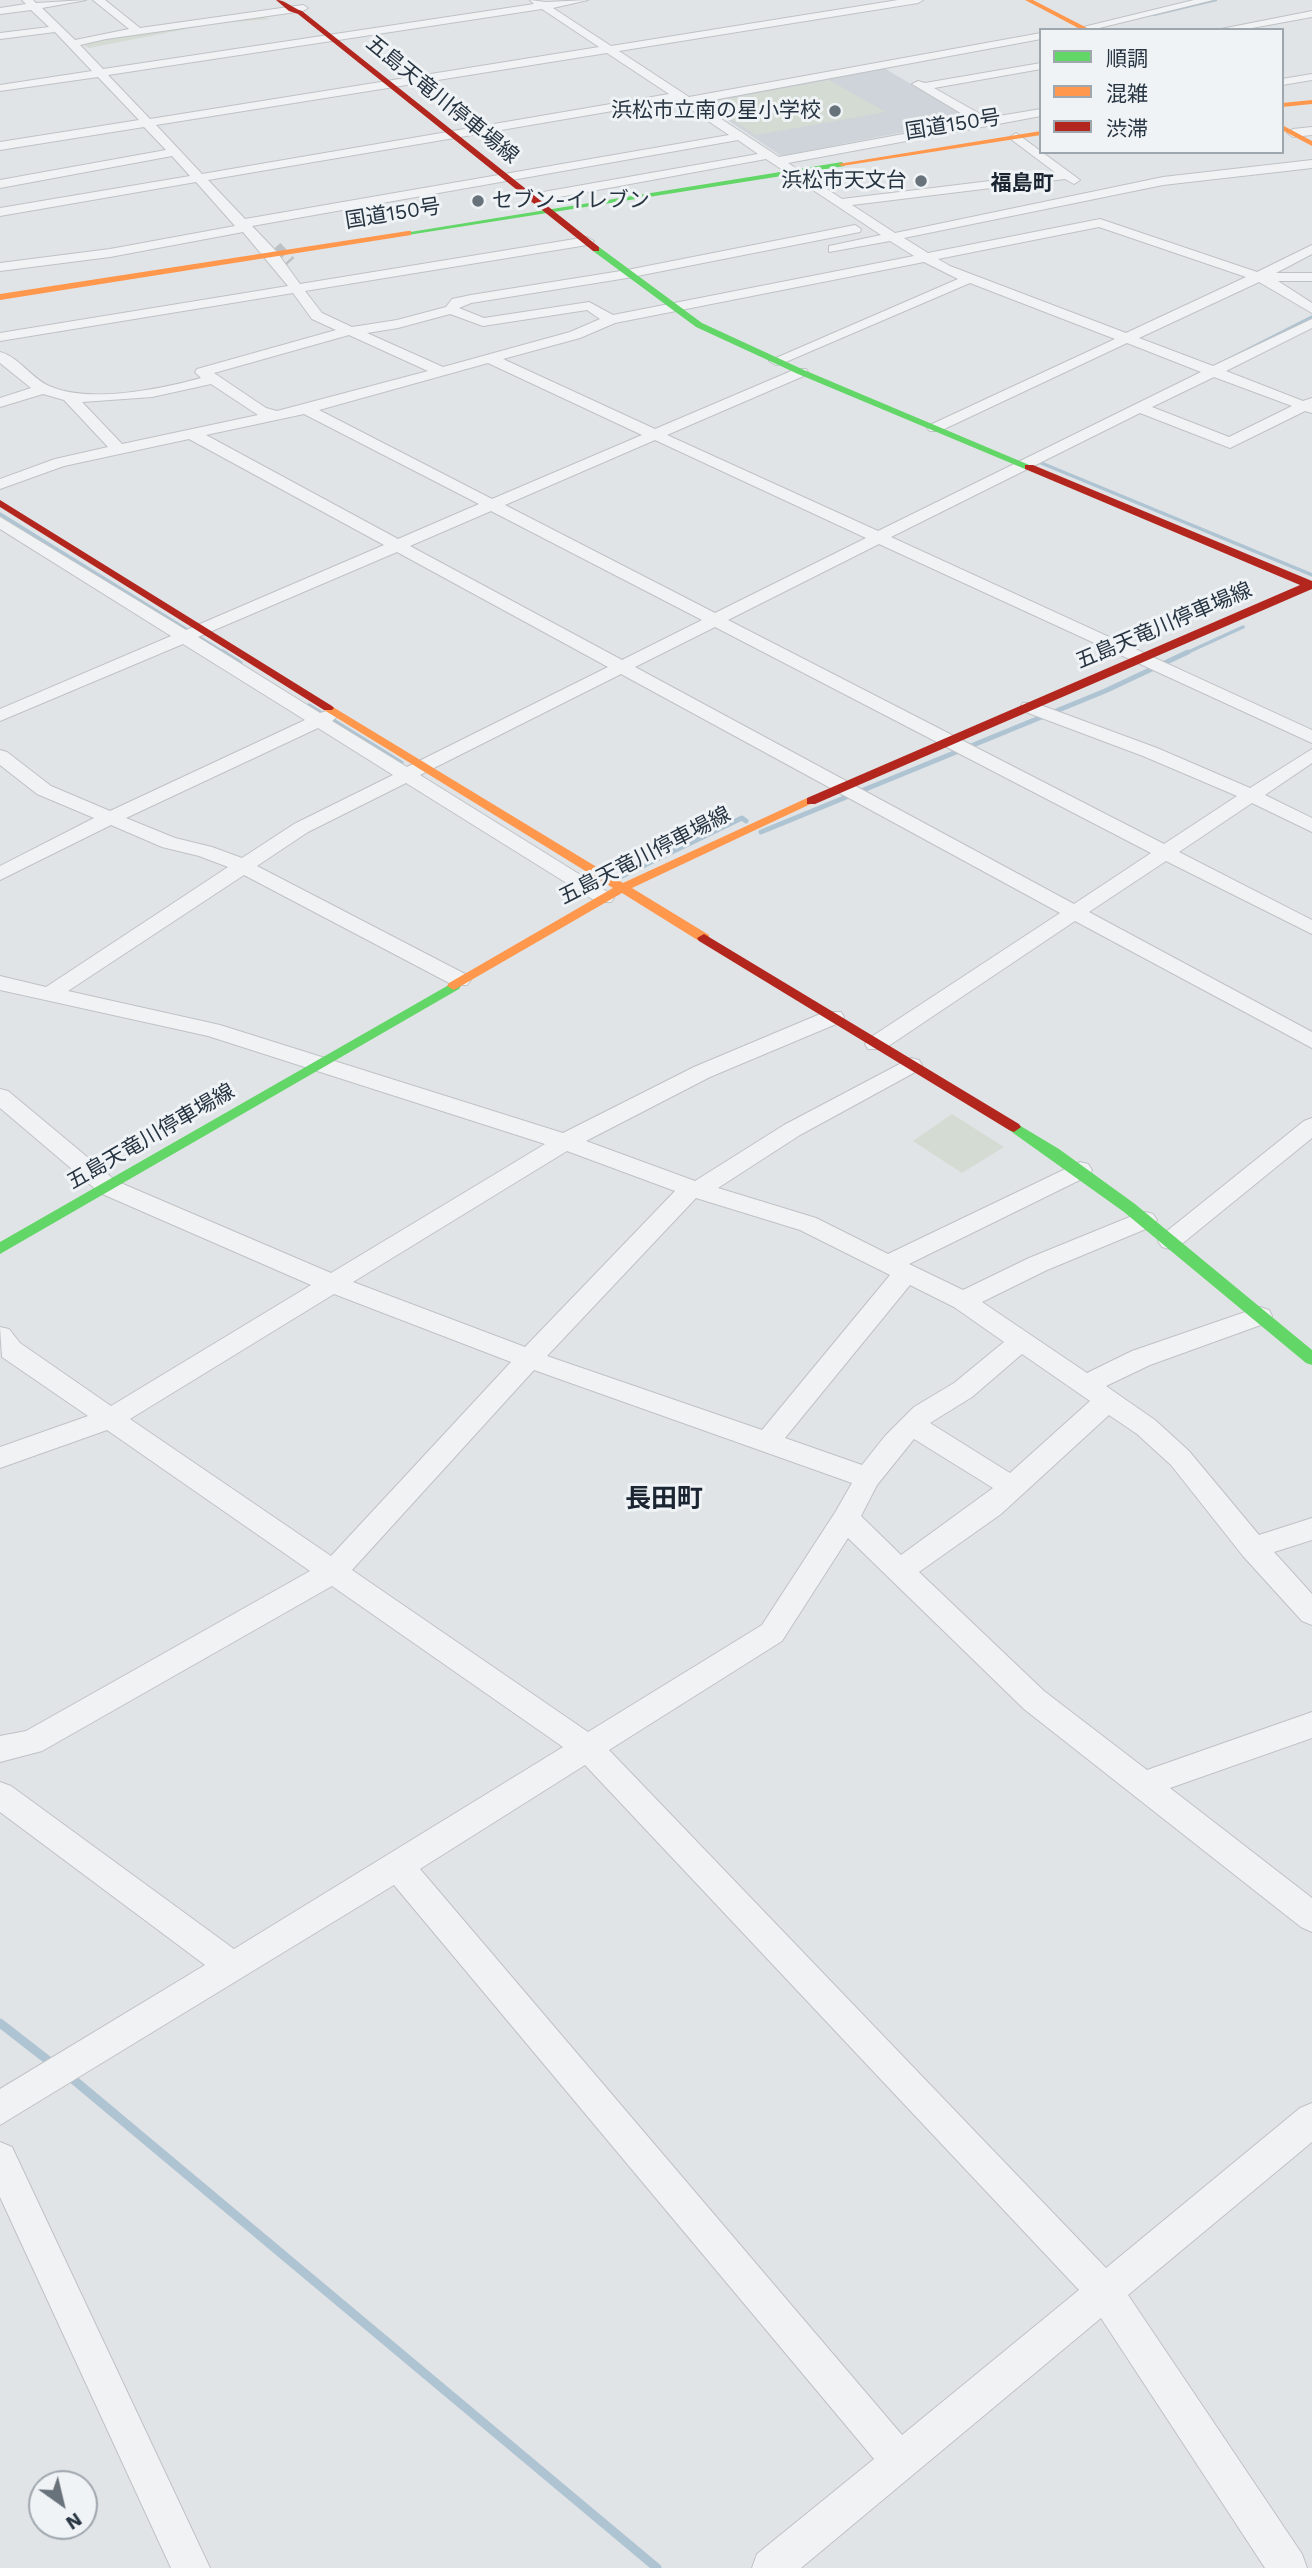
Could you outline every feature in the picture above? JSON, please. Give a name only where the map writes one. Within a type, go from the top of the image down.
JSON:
[{"type":"main road","points":[[1028,0],[1081,28]]},
{"type":"main road","name":"五島天竜川停車場線","points":[[293,6],[627,274],[673,308],[728,341],[1311,585]]},
{"type":"main road","points":[[1284,105],[1312,102]]},
{"type":"main road","points":[[1286,130],[1312,144]]},
{"type":"main road","name":"国道150号","points":[[0,298],[274,251],[1039,133]]},
{"type":"main road","points":[[0,503],[196,633]]},
{"type":"main road","name":"五島天竜川停車場線","points":[[0,1249],[622,888],[716,842],[1311,585]]},
{"type":"main road","points":[[327,716],[425,766],[1080,1170],[1145,1220],[1312,1359]]},
{"type":"street","points":[[0,11],[31,3],[81,0]]},
{"type":"street","points":[[98,0],[118,13],[137,31]]},
{"type":"street","points":[[0,88],[332,38],[540,3],[583,0]]},
{"type":"street","points":[[0,146],[918,0]]},
{"type":"street","points":[[1087,28],[1208,0]]},
{"type":"street","points":[[31,3],[197,177],[274,251],[302,288]]},
{"type":"street","points":[[540,3],[873,225],[945,269],[1309,406]]},
{"type":"street","points":[[73,44],[293,6]]},
{"type":"street","points":[[1232,28],[1312,14]]},
{"type":"street","points":[[0,36],[56,29]]},
{"type":"street","points":[[0,212],[1039,36]]},
{"type":"street","points":[[883,64],[985,122]]},
{"type":"street","points":[[923,87],[1039,66]]},
{"type":"street","points":[[1284,82],[1312,76]]},
{"type":"street","points":[[532,198],[1039,112]]},
{"type":"street","points":[[1286,130],[1312,131]]},
{"type":"street","points":[[0,267],[138,248],[245,225],[741,136]]},
{"type":"street","points":[[1016,137],[1039,154]]},
{"type":"street","points":[[0,184],[174,152]]},
{"type":"street","points":[[1041,155],[1057,154]]},
{"type":"street","points":[[1041,155],[1094,195]]},
{"type":"street","points":[[834,249],[1163,181],[1312,164]]},
{"type":"street","points":[[841,203],[1068,175]]},
{"type":"street","points":[[1061,202],[1098,223],[1258,277],[1312,309]]},
{"type":"street","points":[[0,484],[60,462],[306,409],[575,335],[611,320],[1098,223]]},
{"type":"street","points":[[451,310],[457,302],[627,274],[873,225]]},
{"type":"street","points":[[0,337],[587,241]]},
{"type":"street","points":[[138,248],[166,271]]},
{"type":"street","points":[[935,428],[1258,277],[1312,249]]},
{"type":"street","points":[[290,262],[317,316],[443,372]]},
{"type":"street","points":[[1258,277],[1312,277]]},
{"type":"street","points":[[776,361],[970,279]]},
{"type":"street","points":[[276,415],[261,411],[202,372],[344,332],[352,333],[451,310],[483,322],[589,306],[611,320]]},
{"type":"street","points":[[50,994],[301,828],[1023,464],[1312,323]]},
{"type":"street","points":[[0,356],[43,389],[71,399],[178,390],[213,379]]},
{"type":"street","points":[[490,359],[1312,737]]},
{"type":"street","points":[[0,716],[801,372]]},
{"type":"street","points":[[0,403],[43,389]]},
{"type":"street","points":[[71,399],[118,449]]},
{"type":"street","points":[[1140,408],[1230,443],[1309,406]]},
{"type":"street","points":[[306,409],[1312,928]]},
{"type":"street","points":[[192,434],[1312,1041]]},
{"type":"street","points":[[0,522],[196,633],[327,716],[407,774],[604,898]]},
{"type":"street","points":[[1029,707],[1150,752],[1250,795],[1312,826]]},
{"type":"street","points":[[0,874],[112,817],[327,716]]},
{"type":"street","points":[[876,1044],[1312,755]]},
{"type":"street","points":[[0,756],[44,790],[169,843],[205,851],[243,866],[460,980]]},
{"type":"street","points":[[0,983],[212,1030],[565,1142],[694,1189],[808,1224],[898,1267],[963,1301],[1022,1340],[1109,1399],[1181,1458],[1253,1548],[1312,1613]]},
{"type":"street","points":[[0,1458],[111,1418],[565,1142],[702,1072],[833,1017]]},
{"type":"street","points":[[0,1749],[32,1742],[333,1572],[528,1359],[694,1189],[792,1130],[911,1065]]},
{"type":"street","points":[[0,1096],[108,1187],[333,1284],[528,1359],[868,1478]]},
{"type":"street","points":[[1170,1241],[1312,1126]]},
{"type":"street","points":[[768,1442],[898,1267],[1080,1170]]},
{"type":"street","points":[[963,1301],[1038,1264],[1145,1220]]},
{"type":"street","points":[[1087,1384],[1141,1357],[1260,1316]]},
{"type":"street","points":[[0,1336],[11,1350],[588,1748],[1105,2292],[1288,2568]]},
{"type":"street","points":[[0,2108],[398,1866],[772,1633],[846,1519],[868,1478],[894,1443],[923,1414],[963,1390],[1022,1340]]},
{"type":"street","points":[[900,1571],[991,1506],[1109,1399]]},
{"type":"street","points":[[912,1424],[1012,1488]]},
{"type":"street","points":[[846,1519],[1034,1700],[1312,1917]]},
{"type":"street","points":[[1253,1548],[1312,1529]]},
{"type":"street","points":[[1143,1785],[1312,1725]]},
{"type":"street","points":[[0,1795],[233,1967]]},
{"type":"street","points":[[398,1866],[900,2460]]},
{"type":"street","points":[[771,2568],[1312,2120]]},
{"type":"street","points":[[0,2159],[191,2568]]},
{"type":"shaded area","points":[[261,16],[270,19],[212,24],[89,48],[84,45],[109,37]]},
{"type":"shaded area","name":"浜松市立南の星小学校","points":[[882,67],[971,119],[780,155],[701,102]]},
{"type":"shaded area","points":[[829,80],[886,112],[756,135],[706,103]]},
{"type":"shaded area","points":[[952,1114],[1004,1147],[962,1173],[913,1141]]},
{"type":"waterway","points":[[1153,15],[1216,0]]},
{"type":"waterway","points":[[1208,370],[1312,317]]},
{"type":"waterway","points":[[1034,460],[1312,575]]},
{"type":"waterway","points":[[0,514],[226,654]]},
{"type":"waterway","points":[[1184,654],[1243,627]]},
{"type":"waterway","points":[[223,652],[240,663]]},
{"type":"waterway","points":[[761,832],[1105,691],[1188,652]]},
{"type":"waterway","points":[[309,706],[401,763]]},
{"type":"waterway","points":[[616,879],[742,818],[746,821]]},
{"type":"waterway","points":[[0,2023],[54,2065]]},
{"type":"waterway","points":[[68,2075],[657,2568]]},
{"type":"tunnel","points":[[276,247],[290,262]]},
{"type":"traffic: fast","points":[[408,233],[842,164]]},
{"type":"traffic: fast","points":[[596,249],[699,325],[801,372],[1029,467]]},
{"type":"traffic: fast","points":[[0,1249],[454,986]]},
{"type":"traffic: fast","points":[[1014,1127],[1130,1208],[1312,1359]]},
{"type":"traffic: slow","points":[[1028,0],[1084,28]]},
{"type":"traffic: slow","points":[[1284,105],[1312,102]]},
{"type":"traffic: slow","points":[[1284,128],[1312,144]]},
{"type":"traffic: slow","points":[[842,164],[1039,133]]},
{"type":"traffic: slow","points":[[0,297],[408,233]]},
{"type":"traffic: slow","points":[[328,708],[704,938]]},
{"type":"traffic: slow","points":[[454,986],[622,888],[811,801]]},
{"type":"traffic: jam","points":[[279,0],[291,10],[300,12],[596,249]]},
{"type":"traffic: jam","points":[[1029,467],[1312,586]]},
{"type":"traffic: jam","points":[[0,503],[328,708]]},
{"type":"traffic: jam","points":[[811,801],[1312,584]]},
{"type":"traffic: jam","points":[[704,938],[1014,1127]]},
{"type":"place","name":"浜松市立南の星小学校","points":[[835,111]]},
{"type":"place","name":"浜松市天文台","points":[[921,181]]},
{"type":"place","name":"セブン-イレブン","points":[[478,201]]},
{"type":"district","name":"福島町","points":[[1022,184]]},
{"type":"district","name":"長田町","points":[[664,1499]]}]
